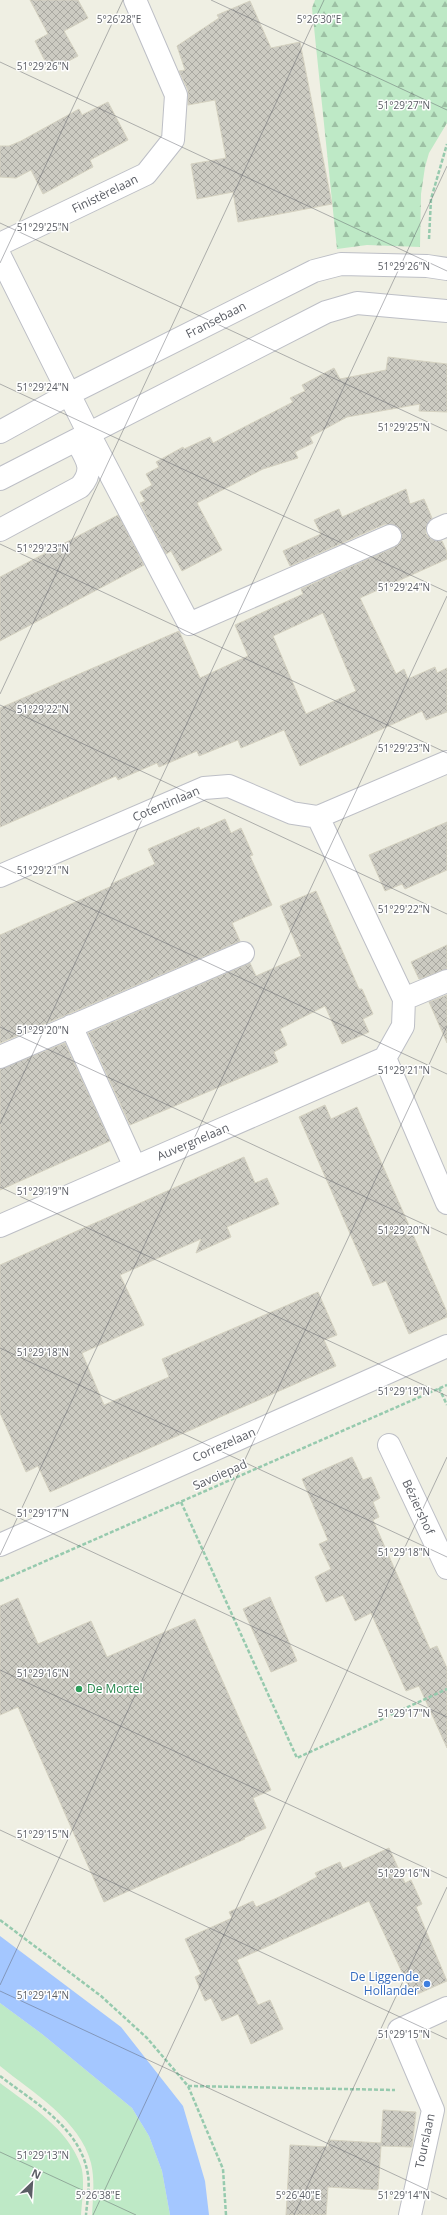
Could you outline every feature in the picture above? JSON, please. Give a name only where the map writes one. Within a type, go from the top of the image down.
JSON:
[{"type":"street","name":"Finistèrelaan","points":[[0,244],[146,174],[173,140],[176,95],[135,0]]},
{"type":"street","points":[[0,256],[69,394],[82,436],[88,462],[88,476],[80,487],[0,530]]},
{"type":"street","name":"Fransebaan","points":[[0,432],[69,394],[314,271],[341,264],[437,268]]},
{"type":"street","points":[[0,479],[326,312],[357,303],[447,311]]},
{"type":"street","points":[[82,436],[189,624],[390,536]]},
{"type":"street","points":[[447,762],[318,817],[404,999],[403,1026],[385,1058],[447,1203]]},
{"type":"street","name":"Cotentinlaan","points":[[0,876],[204,788],[229,786],[292,813],[318,817]]},
{"type":"street","points":[[0,1057],[243,953]]},
{"type":"street","points":[[404,999],[447,981]]},
{"type":"street","points":[[71,1026],[135,1167]]},
{"type":"street","name":"Auvergnelaan","points":[[0,1226],[385,1058]]},
{"type":"street","name":"Correzelaan","points":[[0,1545],[447,1346]]},
{"type":"street","name":"Béziershof","points":[[389,1445],[447,1568]]},
{"type":"street","name":"Tourslaan","points":[[410,2215],[433,2110],[399,2030],[447,2008]]},
{"type":"path","points":[[437,268],[431,199],[447,144]]},
{"type":"path","name":"Savoiepad","points":[[0,1581],[447,1385]]},
{"type":"path","points":[[439,1388],[447,1405]]},
{"type":"path","points":[[181,1502],[297,1758],[447,1689]]},
{"type":"path","points":[[0,1920],[101,1996],[147,2038],[188,2086],[223,2169],[226,2215]]},
{"type":"path","points":[[0,2076],[62,2124],[82,2150],[88,2176],[86,2215]]},
{"type":"path","points":[[188,2086],[425,2091]]},
{"type":"green space","points":[[315,0],[447,0],[447,123],[429,153],[425,167],[421,194],[420,247],[367,245],[337,249],[312,8]]},
{"type":"green space","points":[[0,2003],[42,2034],[132,2108],[149,2136],[162,2171],[170,2215],[92,2215],[93,2176],[91,2163],[77,2134],[54,2108],[0,2066]]},
{"type":"green space","points":[[0,2083],[35,2109],[58,2129],[75,2152],[81,2166],[83,2176],[81,2215],[0,2215]]},
{"type":"water","points":[[0,1936],[121,2027],[183,2106],[205,2181],[209,2215],[170,2215],[162,2171],[149,2136],[132,2108],[42,2034],[0,2003]]},
{"type":"building","points":[[30,0],[78,0],[88,18],[64,31],[78,56],[50,71],[35,41],[48,34]]},
{"type":"building","points":[[250,1],[271,48],[300,42],[332,204],[238,222],[233,192],[197,199],[191,164],[226,158],[215,100],[188,105],[188,90],[179,71],[185,70],[177,46],[219,18],[217,15]]},
{"type":"building","points":[[108,102],[128,140],[90,160],[93,167],[43,194],[31,170],[16,178],[0,177],[0,146],[9,146],[21,141],[79,109],[82,115]]},
{"type":"building","points":[[388,357],[447,364],[447,412],[419,411],[420,404],[347,417],[310,437],[313,443],[295,452],[298,458],[263,469],[197,503],[222,550],[182,571],[171,551],[166,554],[140,503],[145,501],[140,492],[152,485],[146,474],[159,467],[156,462],[183,447],[184,449],[210,437],[213,443],[293,402],[290,398],[305,391],[302,385],[334,368],[340,379],[386,370]]},
{"type":"building","points":[[406,489],[410,504],[424,499],[432,518],[426,527],[426,534],[431,539],[442,541],[447,552],[447,559],[360,598],[396,674],[404,669],[408,679],[435,667],[437,673],[447,668],[447,712],[426,720],[422,711],[300,766],[284,730],[241,748],[238,740],[199,756],[197,751],[159,767],[157,763],[118,780],[116,776],[0,827],[0,708],[179,631],[200,678],[248,656],[235,625],[303,594],[301,589],[395,547],[400,543],[402,537],[401,531],[397,526],[385,524],[290,566],[283,551],[321,534],[314,520],[339,509],[342,517]],"holes":[[[323,613],[356,691],[306,714],[273,636]]]},
{"type":"building","points":[[118,515],[144,565],[0,641],[0,577]]},
{"type":"building","points":[[225,819],[231,833],[241,828],[253,855],[250,856],[272,905],[232,923],[240,941],[0,1043],[0,935],[112,886],[111,884],[155,864],[148,849],[199,827],[200,830]]},
{"type":"building","points":[[447,822],[447,870],[405,889],[402,884],[385,891],[369,855]]},
{"type":"building","points":[[316,891],[359,989],[362,989],[373,1014],[363,1019],[369,1032],[342,1044],[325,1006],[280,1029],[287,1045],[274,1052],[278,1062],[130,1125],[88,1033],[250,963],[256,976],[301,956],[280,906]]},
{"type":"building","points":[[447,945],[447,969],[419,979],[411,962]]},
{"type":"building","points":[[447,995],[447,1043],[429,1002]]},
{"type":"building","points":[[65,1043],[110,1141],[0,1190],[0,1069]]},
{"type":"building","points":[[325,1105],[331,1119],[357,1107],[447,1312],[447,1317],[409,1334],[386,1281],[373,1286],[299,1117]]},
{"type":"building","points":[[244,1157],[255,1183],[267,1178],[279,1204],[227,1227],[231,1237],[196,1253],[201,1239],[120,1275],[144,1325],[82,1353],[104,1405],[169,1377],[162,1359],[318,1292],[337,1335],[324,1340],[336,1366],[50,1492],[38,1466],[26,1472],[0,1413],[0,1265]]},
{"type":"building","points":[[352,1457],[363,1480],[371,1477],[380,1498],[373,1502],[379,1517],[373,1520],[430,1649],[437,1646],[447,1668],[447,1748],[419,1686],[406,1691],[371,1613],[355,1621],[343,1595],[326,1602],[315,1577],[331,1569],[319,1544],[328,1540],[302,1479]]},
{"type":"building","points":[[270,1597],[297,1661],[271,1672],[243,1609]]},
{"type":"building","points":[[18,1598],[38,1644],[91,1621],[107,1657],[195,1619],[271,1790],[253,1798],[266,1828],[244,1838],[245,1839],[104,1902],[18,1707],[0,1715],[0,1606]]},
{"type":"building","points":[[389,1848],[405,1883],[411,1880],[422,1904],[416,1907],[447,1981],[413,1996],[369,1901],[237,1960],[258,2005],[270,2000],[283,2029],[251,2044],[238,2014],[222,2021],[211,1998],[205,2001],[195,1977],[201,1974],[185,1939],[232,1918],[229,1912],[253,1901],[256,1907],[279,1897],[317,1877],[315,1873],[340,1862],[343,1869]]},
{"type":"building","points":[[383,2110],[416,2112],[412,2147],[381,2146],[378,2190],[328,2187],[326,2215],[286,2215],[290,2145],[328,2147],[329,2140],[381,2143]]},
{"type":"place","name":"De Mortel","points":[[79,1689]]},
{"type":"place","name":"De Liggende Hollander","points":[[427,1984]]}]
